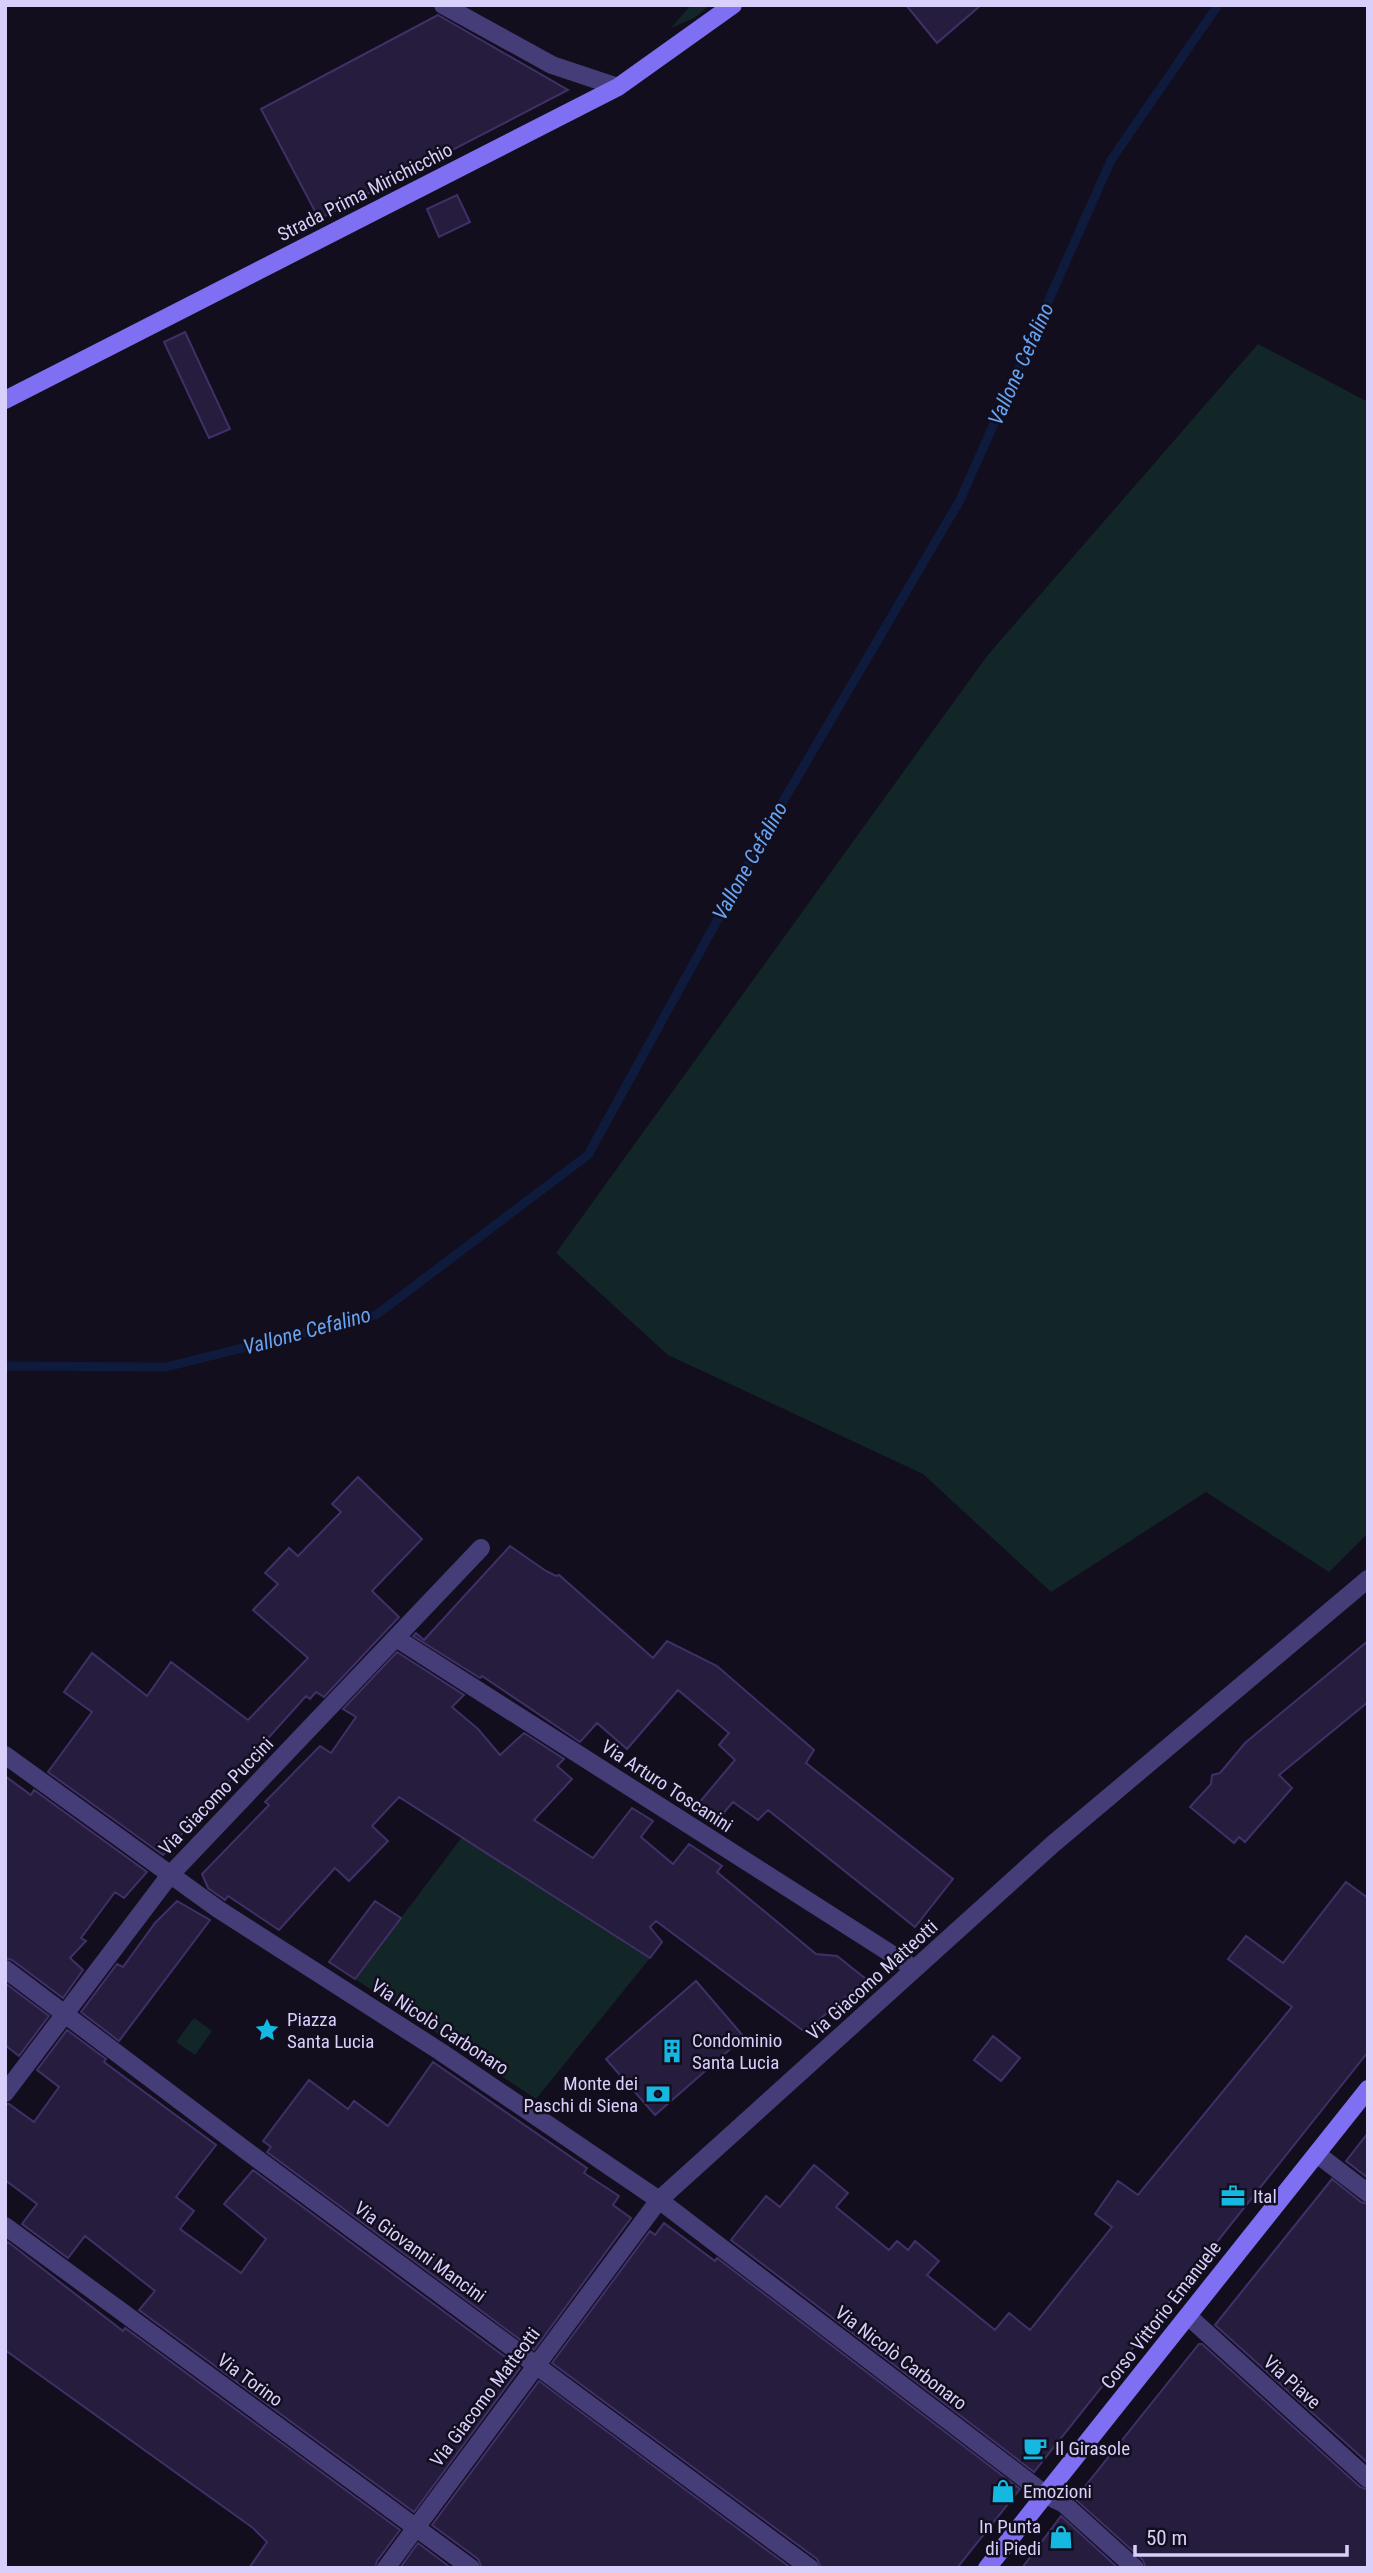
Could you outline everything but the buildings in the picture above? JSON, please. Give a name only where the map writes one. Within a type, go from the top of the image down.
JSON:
[{"type":"main road","name":"Strada Prima Mirichicchio","points":[[5,400],[618,87],[733,5]]},
{"type":"main road","name":"Corso Vittorio Emanuele","points":[[987,2568],[1368,2089]]},
{"type":"street","points":[[443,5],[552,65],[618,87]]},
{"type":"street","name":"Via Giacomo Puccini","points":[[5,2093],[170,1875],[481,1548]]},
{"type":"street","name":"Via Giacomo Matteotti","points":[[386,2568],[659,2200],[1053,1844],[1368,1579]]},
{"type":"street","name":"Via Arturo Toscanini","points":[[396,1638],[915,1969]]},
{"type":"street","name":"Via Nicolò Carbonaro","points":[[5,1755],[170,1875],[441,2052],[659,2200],[1046,2495],[1064,2504],[1135,2568]]},
{"type":"street","name":"Via Giovanni Mancini","points":[[5,1969],[810,2568]]},
{"type":"street","points":[[1317,2154],[1368,2193]]},
{"type":"street","name":"Via Torino","points":[[5,2226],[471,2568]]},
{"type":"street","name":"Via Piave","points":[[1188,2316],[1368,2479]]},
{"type":"green space","points":[[691,5],[710,5],[694,18],[671,28]]},
{"type":"green space","points":[[1258,344],[1368,402],[1368,1533],[1329,1572],[1206,1492],[1051,1592],[923,1474],[668,1355],[556,1253],[987,656]]},
{"type":"green space","points":[[462,1837],[650,1958],[536,2099],[355,1979]]},
{"type":"green space","points":[[194,2018],[212,2031],[195,2055],[176,2042]]},
{"type":"waterway","name":"Vallone Cefalino","points":[[5,1366],[166,1367],[376,1315],[588,1155],[778,810],[960,500],[1111,160],[1218,5]]},
{"type":"place","name":"Piazza Santa Lucia","points":[[267,2030]]},
{"type":"place","name":"Condominio Santa Lucia","points":[[672,2051]]},
{"type":"place","name":"Monte dei Paschi di Siena","points":[[658,2094]]},
{"type":"place","name":"Ital","points":[[1233,2196]]},
{"type":"place","name":"Il Girasole","points":[[1035,2448]]},
{"type":"place","name":"Emozioni","points":[[1003,2491]]},
{"type":"place","name":"In Punta di Piedi","points":[[1061,2537]]}]
